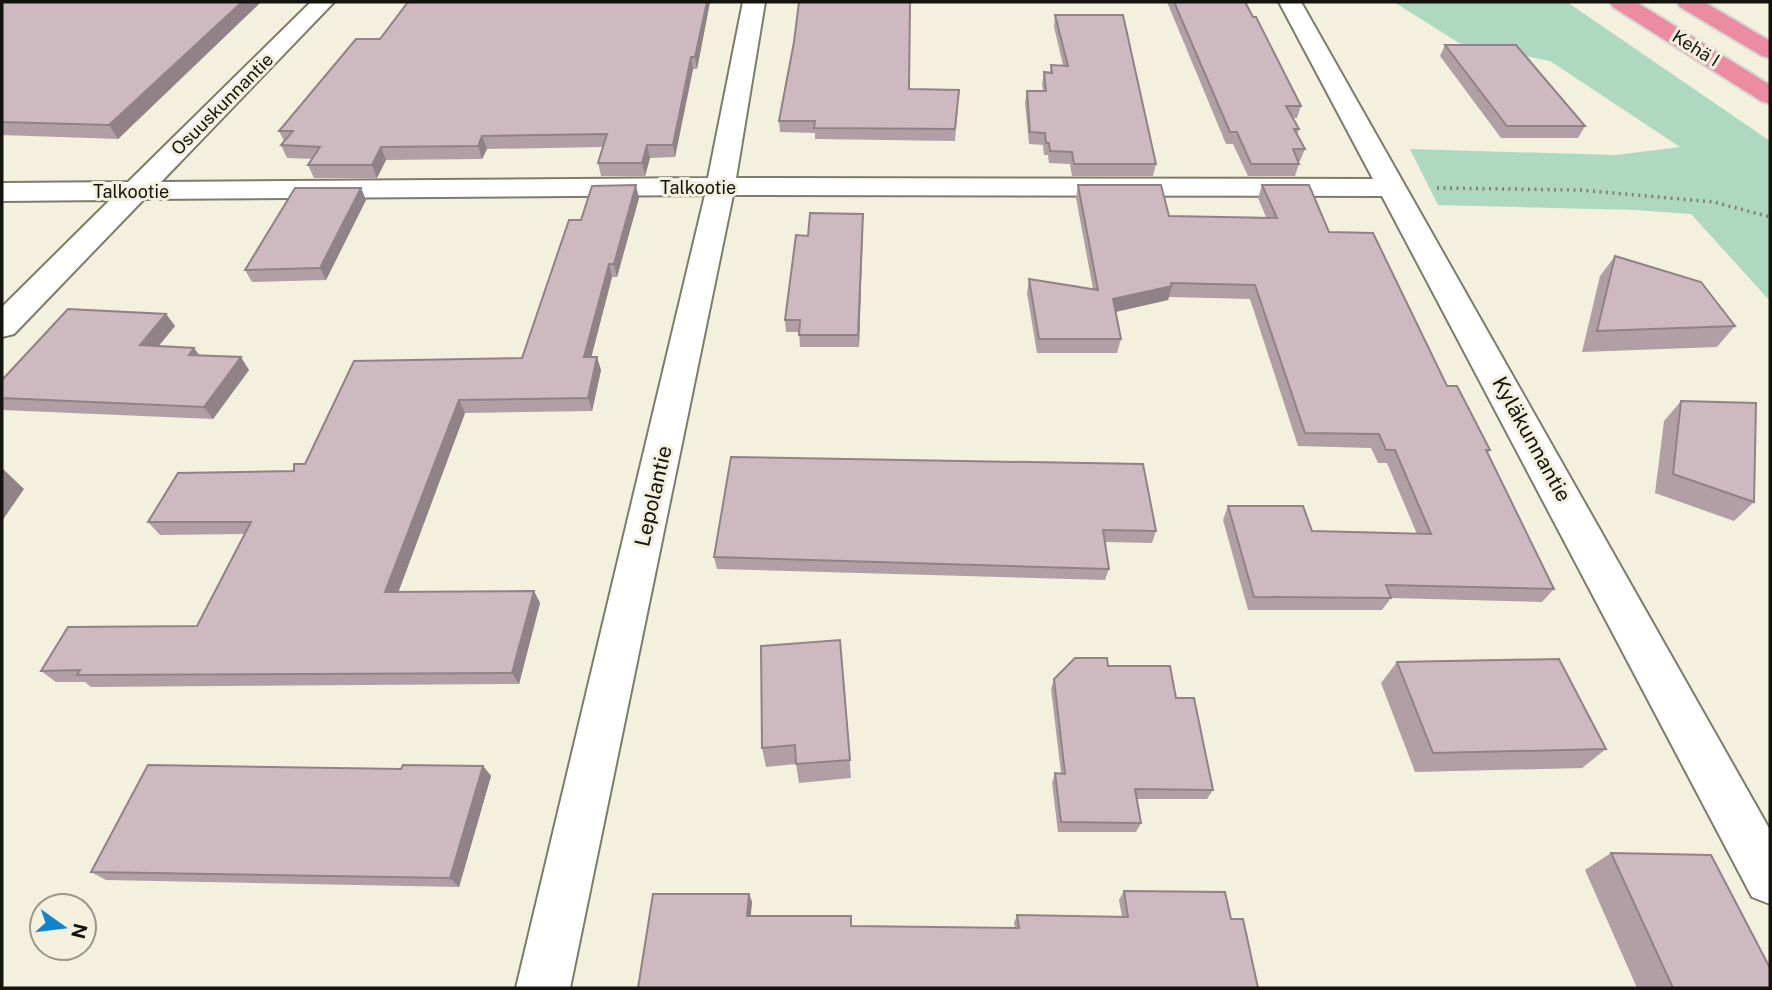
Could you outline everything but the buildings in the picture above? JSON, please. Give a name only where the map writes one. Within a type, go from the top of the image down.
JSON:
[{"type":"highway","name":"Kehä I","points":[[1621,2],[1770,96]]},
{"type":"highway","name":"Kehä I","points":[[1688,2],[1770,51]]},
{"type":"street","name":"Osuuskunnantie","points":[[2,326],[323,2]]},
{"type":"street","name":"Lepolantie","points":[[543,988],[721,187],[754,2]]},
{"type":"street","name":"Kyläkunnantie","points":[[1290,2],[1770,878]]},
{"type":"street","name":"Talkootie","points":[[2,192],[721,187],[1394,188]]},
{"type":"path","points":[[1394,188],[1580,190],[1714,202],[1770,217]]},
{"type":"green space","points":[[1394,2],[1567,2],[1770,141],[1770,301],[1691,214],[1438,205],[1410,149],[1616,155],[1680,147],[1550,61],[1459,43]]}]
